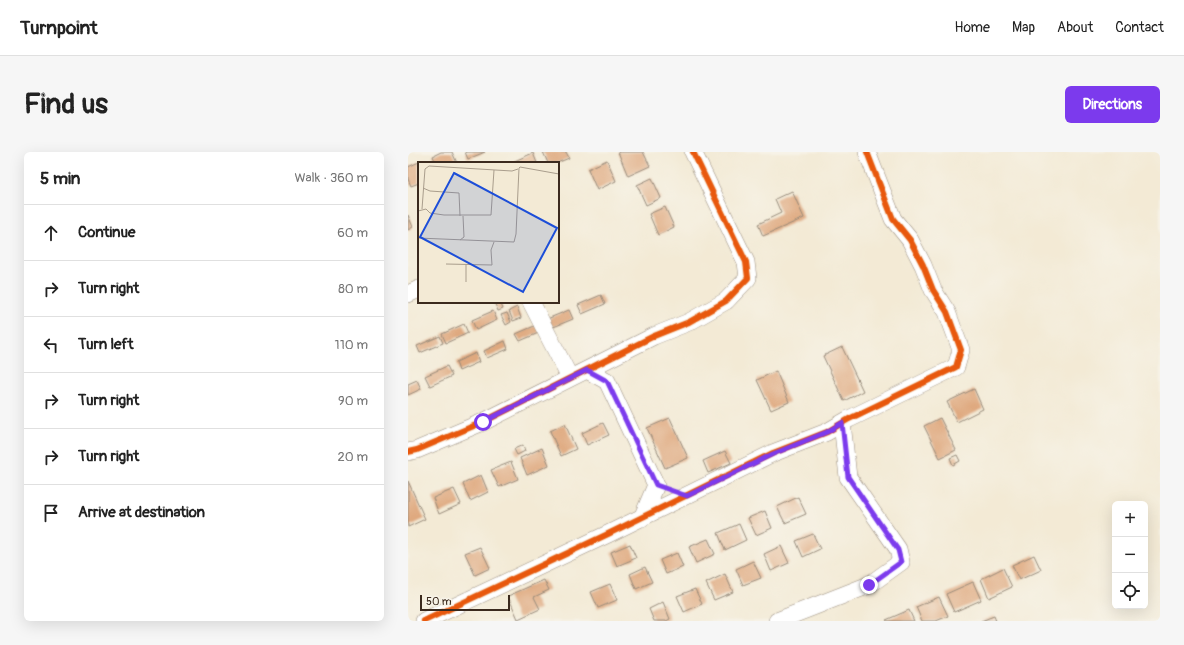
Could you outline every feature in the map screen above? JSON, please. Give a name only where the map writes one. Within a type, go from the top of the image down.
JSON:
[{"type":"street","points":[[408,452],[417,450],[483,422],[615,357],[654,336],[689,322],[726,301],[748,278],[746,262],[693,152]]},
{"type":"street","points":[[424,621],[773,454],[827,432],[842,423],[956,367],[961,350],[947,312],[933,290],[923,265],[910,240],[893,219],[867,152]]},
{"type":"street","points":[[408,294],[418,289]]},
{"type":"street","points":[[532,303],[570,378]]},
{"type":"street","points":[[607,381],[615,357]]},
{"type":"street","points":[[587,370],[607,381],[656,485],[687,496]]},
{"type":"street","points":[[777,621],[869,585],[901,562],[898,550],[848,477],[842,423]]},
{"type":"street","points":[[642,518],[656,485]]},
{"type":"building","points":[[441,152],[452,152],[457,162],[436,162],[433,156]]},
{"type":"building","points":[[465,152],[485,152],[468,159]]},
{"type":"building","points":[[543,152],[566,152],[569,158],[559,162],[548,162]]},
{"type":"building","points":[[618,152],[643,152],[650,166],[628,176]]},
{"type":"building","points":[[533,153],[537,162],[512,162]]},
{"type":"building","points":[[607,160],[616,181],[597,190],[588,169]]},
{"type":"building","points":[[418,162],[418,183],[411,186],[408,179],[408,167]]},
{"type":"building","points":[[652,178],[661,198],[646,205],[637,185]]},
{"type":"building","points":[[792,191],[804,218],[763,236],[758,224],[781,213],[775,199]]},
{"type":"building","points":[[665,207],[674,227],[658,235],[649,214]]},
{"type":"building","points":[[408,215],[413,227],[408,230]]},
{"type":"building","points":[[601,295],[605,304],[582,314],[578,305]]},
{"type":"building","points":[[494,303],[500,303],[503,309],[498,311]]},
{"type":"building","points":[[517,307],[521,318],[513,321],[509,311]]},
{"type":"building","points":[[569,310],[573,319],[551,328],[547,319]]},
{"type":"building","points":[[493,311],[497,320],[476,330],[472,320]]},
{"type":"building","points":[[507,313],[511,322],[506,325],[501,315]]},
{"type":"building","points":[[464,324],[468,333],[446,343],[442,334]]},
{"type":"building","points":[[539,324],[543,331],[520,341],[516,334]]},
{"type":"building","points":[[440,336],[443,343],[420,353],[417,346]]},
{"type":"building","points":[[505,341],[508,349],[487,358],[484,351]]},
{"type":"building","points":[[842,347],[863,391],[844,401],[823,356]]},
{"type":"building","points":[[476,353],[479,362],[459,371],[456,362]]},
{"type":"building","points":[[447,366],[452,376],[430,386],[425,376]]},
{"type":"building","points":[[776,371],[789,402],[771,410],[757,380]]},
{"type":"building","points":[[417,380],[421,389],[408,395],[408,384]]},
{"type":"building","points":[[974,389],[983,409],[957,422],[947,402]]},
{"type":"building","points":[[670,418],[688,458],[665,468],[647,428]]},
{"type":"building","points":[[940,418],[956,450],[940,458],[924,426]]},
{"type":"building","points":[[603,423],[609,435],[587,445],[582,433]]},
{"type":"building","points":[[565,424],[576,449],[561,456],[550,431]]},
{"type":"building","points":[[523,445],[525,451],[517,455],[514,449]]},
{"type":"building","points":[[542,448],[549,465],[527,475],[520,458]]},
{"type":"building","points":[[725,451],[731,463],[708,473],[703,461]]},
{"type":"building","points":[[957,455],[960,461],[953,465],[950,458]]},
{"type":"building","points":[[511,462],[518,479],[499,487],[491,470]]},
{"type":"building","points":[[481,475],[488,492],[470,501],[463,484]]},
{"type":"building","points":[[408,481],[425,519],[408,527]]},
{"type":"building","points":[[454,489],[461,504],[439,514],[433,498]]},
{"type":"building","points":[[798,497],[806,514],[785,523],[777,507]]},
{"type":"building","points":[[765,511],[772,528],[756,535],[748,518]]},
{"type":"building","points":[[739,524],[746,540],[725,550],[718,533]]},
{"type":"building","points":[[813,534],[820,549],[803,557],[796,541]]},
{"type":"building","points":[[708,539],[715,554],[696,563],[689,547]]},
{"type":"building","points":[[630,544],[636,558],[617,566],[611,552]]},
{"type":"building","points":[[781,546],[789,563],[771,571],[764,554]]},
{"type":"building","points":[[480,547],[490,568],[475,575],[465,553]]},
{"type":"building","points":[[677,553],[683,567],[666,574],[660,560]]},
{"type":"building","points":[[1034,555],[1041,570],[1019,580],[1012,565]]},
{"type":"building","points":[[753,561],[761,578],[743,585],[736,569]]},
{"type":"building","points":[[645,567],[652,582],[636,589],[630,574]]},
{"type":"building","points":[[1003,568],[1012,587],[989,598],[981,579]]},
{"type":"building","points":[[725,574],[733,592],[714,600],[706,583]]},
{"type":"building","points":[[544,580],[549,590],[534,597],[540,609],[518,619],[508,596]]},
{"type":"building","points":[[973,582],[981,600],[954,612],[946,594]]},
{"type":"building","points":[[610,584],[617,600],[598,608],[591,592]]},
{"type":"building","points":[[695,589],[702,604],[684,612],[677,596]]},
{"type":"building","points":[[939,597],[948,616],[936,621],[922,621],[916,607]]},
{"type":"building","points":[[663,602],[670,619],[666,621],[654,621],[649,609]]},
{"type":"building","points":[[909,610],[914,621],[886,620]]},
{"type":"building","points":[[994,616],[996,621],[981,621]]},
{"type":"cycle path","points":[[408,452],[417,450],[483,422],[654,336],[689,322],[726,301],[748,278],[746,262],[693,152]]},
{"type":"cycle path","points":[[424,621],[608,534],[773,453],[827,432],[849,419],[956,367],[961,350],[947,312],[933,290],[923,265],[910,240],[893,219],[867,152]]},
{"type":"route","points":[[483,422],[587,370],[607,381],[656,485],[687,496],[773,454],[827,432],[842,423],[848,477],[898,550],[901,562],[869,585]]}]
